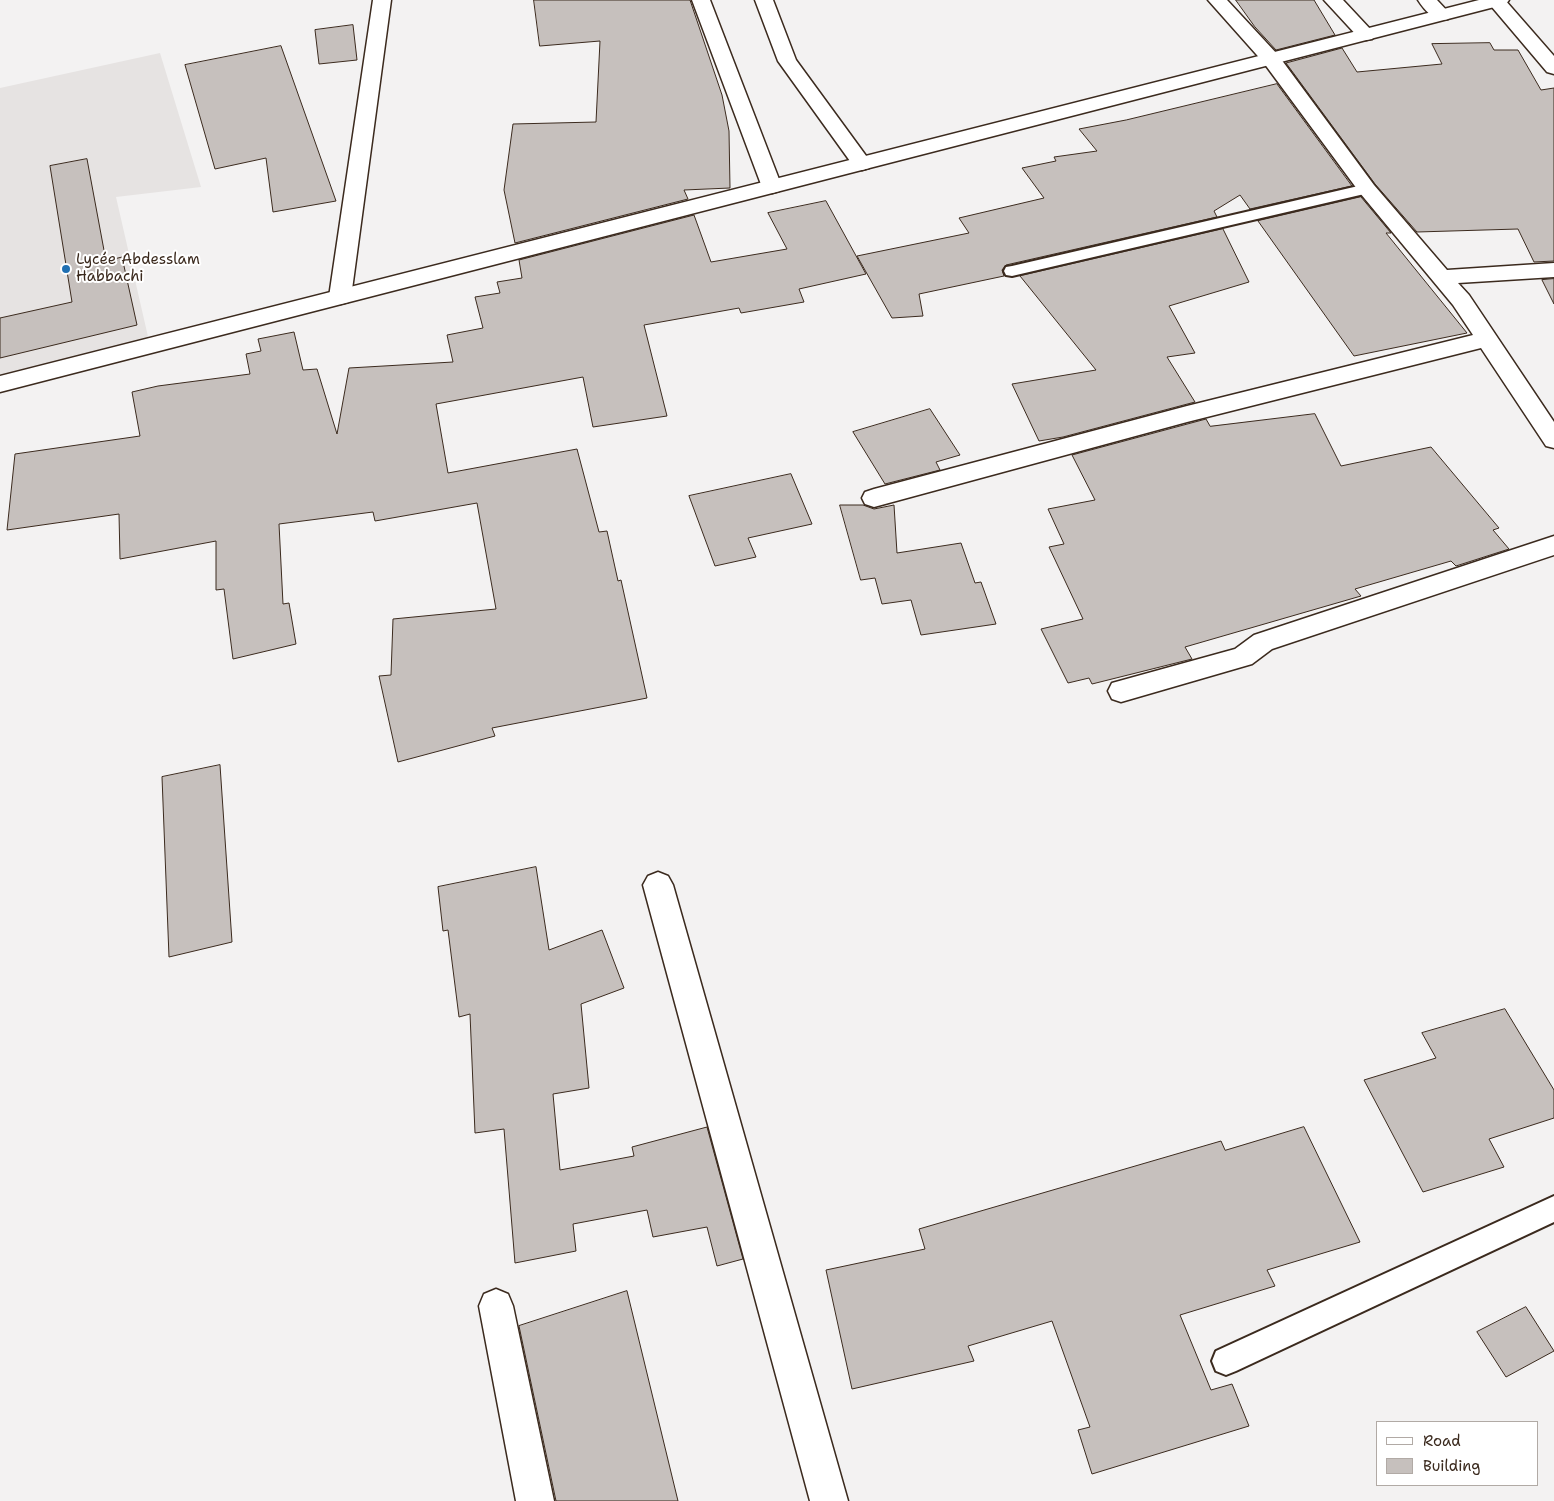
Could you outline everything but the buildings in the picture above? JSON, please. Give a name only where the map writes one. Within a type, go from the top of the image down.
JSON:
[{"type":"street","points":[[340,297],[382,0]]},
{"type":"street","points":[[701,0],[772,187]]},
{"type":"street","points":[[764,0],[787,61],[862,164]]},
{"type":"street","points":[[1216,0],[1271,59],[1367,189],[1461,300],[1554,440]]},
{"type":"street","points":[[1333,0],[1366,35]]},
{"type":"street","points":[[1428,0],[1442,15]]},
{"type":"street","points":[[0,384],[1497,0],[1554,68]]},
{"type":"street","points":[[1441,277],[1554,270]]},
{"type":"street","points":[[874,498],[1197,411],[1486,339]]},
{"type":"street","points":[[1121,691],[1242,656],[1263,642],[1554,545]]},
{"type":"street","points":[[658,885],[829,1501]]},
{"type":"street","points":[[496,1306],[535,1501]]},
{"type":"lane","points":[[1012,271],[1367,189]]},
{"type":"lane","points":[[1226,1361],[1554,1209]]},
{"type":"shaded area","name":"Lycée Abdesslam Habbachi","points":[[160,53],[201,187],[116,197],[149,341],[0,377],[0,88]]},
{"type":"place","name":"Lycée Abdesslam Habbachi","points":[[66,269]]}]
